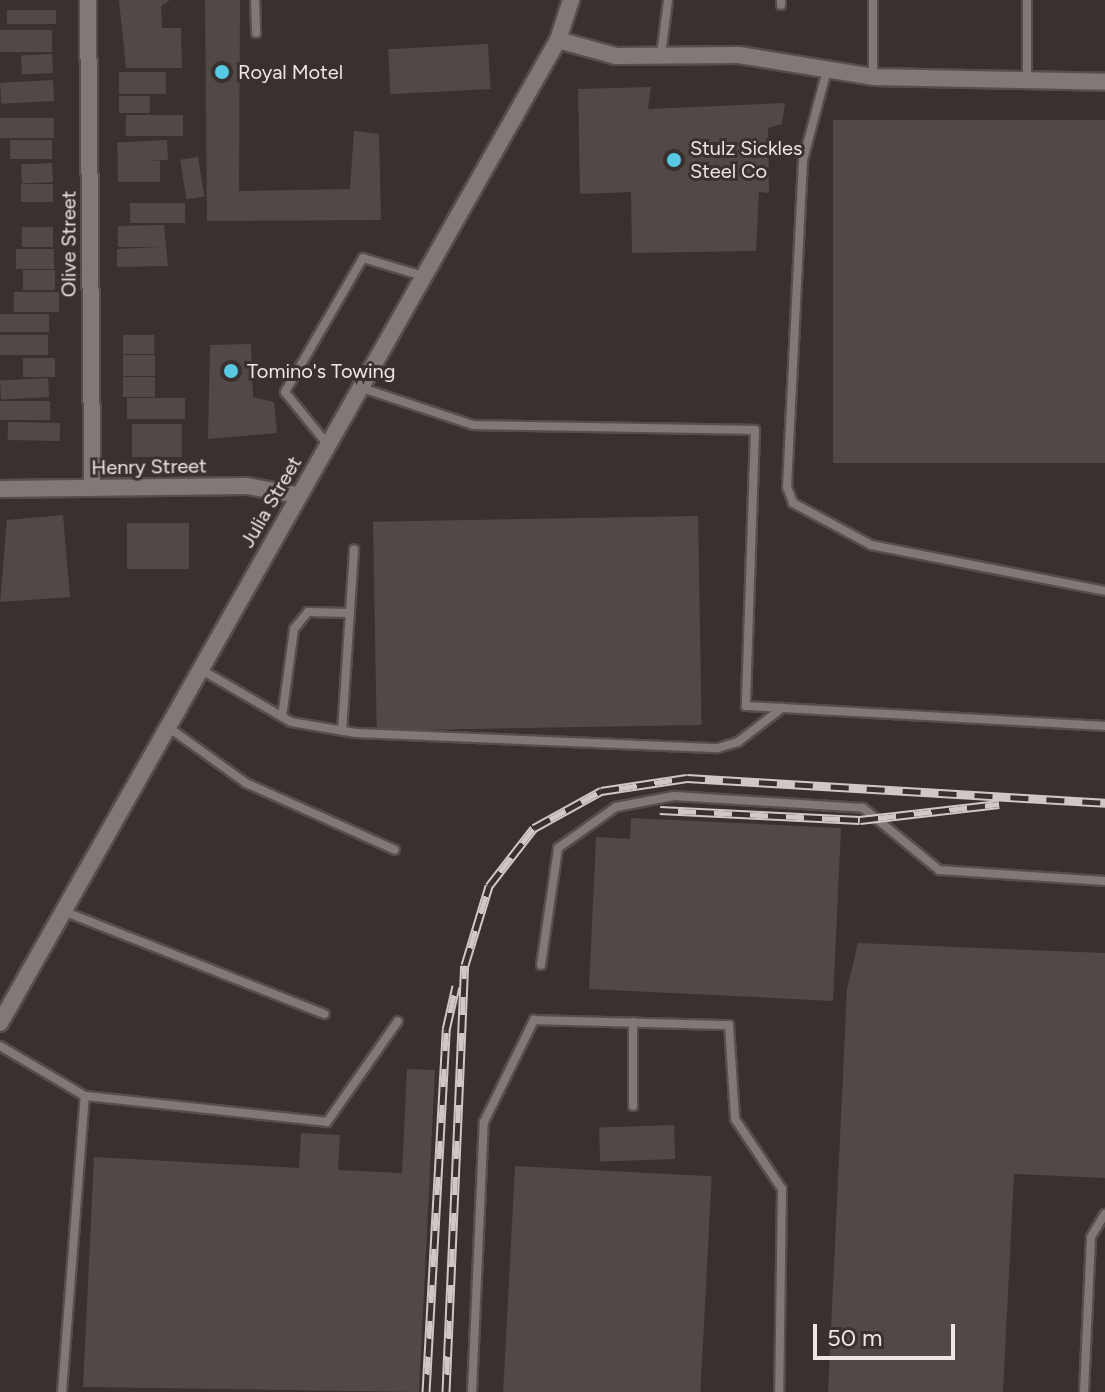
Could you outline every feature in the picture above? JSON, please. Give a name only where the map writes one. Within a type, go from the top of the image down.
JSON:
[{"type":"street","name":"Olive Street","points":[[88,0],[92,488]]},
{"type":"street","name":"Julia Street","points":[[0,1023],[558,40],[571,0]]},
{"type":"street","points":[[558,40],[616,56],[739,55],[873,77],[1105,82]]},
{"type":"street","name":"Henry Street","points":[[0,489],[247,486],[297,495]]},
{"type":"lane","points":[[255,0],[256,33]]},
{"type":"lane","points":[[661,55],[668,0]]},
{"type":"lane","points":[[873,0],[873,77]]},
{"type":"lane","points":[[1027,0],[1027,81]]},
{"type":"lane","points":[[827,70],[803,160],[787,487],[793,503],[871,545],[1105,591]]},
{"type":"lane","points":[[328,445],[285,392],[363,258],[424,277]]},
{"type":"lane","points":[[362,388],[473,425],[755,430],[746,706],[1105,726]]},
{"type":"lane","points":[[342,731],[354,549]]},
{"type":"lane","points":[[282,717],[294,629],[308,612],[350,613]]},
{"type":"lane","points":[[200,668],[282,717],[342,731],[718,748],[782,707]]},
{"type":"lane","points":[[167,726],[246,783],[395,850]]},
{"type":"lane","points":[[541,965],[558,848],[616,807],[674,796],[863,808],[939,870],[1105,881]]},
{"type":"lane","points":[[62,911],[324,1014]]},
{"type":"lane","points":[[472,1392],[484,1122],[534,1020],[729,1025],[735,1119],[782,1189],[779,1392]]},
{"type":"lane","points":[[0,1046],[85,1096],[327,1122],[398,1021]]},
{"type":"lane","points":[[633,1022],[633,1106]]},
{"type":"lane","points":[[62,1392],[85,1096]]},
{"type":"lane","points":[[1084,1392],[1091,1237],[1105,1214]]},
{"type":"building","points":[[119,0],[170,0],[161,6],[162,28],[181,28],[182,68],[126,68]]},
{"type":"building","name":"Royal Motel","points":[[205,0],[240,0],[239,191],[350,189],[354,131],[379,134],[381,220],[207,221]]},
{"type":"building","points":[[7,10],[56,10],[56,24],[7,24]]},
{"type":"building","points":[[0,30],[52,30],[52,52],[0,52]]},
{"type":"building","points":[[488,44],[490,89],[390,94],[388,49]]},
{"type":"building","points":[[52,54],[53,73],[22,75],[21,56]]},
{"type":"building","points":[[119,72],[166,72],[166,94],[119,94]]},
{"type":"building","points":[[53,80],[54,101],[1,104],[0,83]]},
{"type":"building","name":"Stulz Sickles Steel Co","points":[[651,87],[648,109],[785,103],[782,124],[768,128],[769,193],[759,192],[756,251],[632,253],[631,192],[580,194],[578,89]]},
{"type":"building","points":[[119,96],[150,96],[150,113],[119,113]]},
{"type":"building","points":[[126,115],[183,115],[183,136],[126,136]]},
{"type":"building","points":[[0,118],[54,118],[54,138],[0,138]]},
{"type":"building","points":[[833,120],[1105,120],[1105,463],[833,463]]},
{"type":"building","points":[[10,140],[52,140],[52,159],[10,159]]},
{"type":"building","points":[[167,140],[168,160],[118,163],[117,143]]},
{"type":"building","points":[[198,157],[204,197],[186,199],[180,160]]},
{"type":"building","points":[[118,161],[160,161],[160,182],[118,182]]},
{"type":"building","points":[[52,163],[53,182],[22,184],[21,165]]},
{"type":"building","points":[[21,184],[53,184],[53,202],[21,202]]},
{"type":"building","points":[[130,203],[185,203],[185,223],[130,223]]},
{"type":"building","points":[[164,225],[168,266],[117,267],[117,249],[161,247],[118,247],[118,226]]},
{"type":"building","points":[[22,227],[53,227],[53,247],[22,247]]},
{"type":"building","points":[[16,249],[54,249],[54,269],[16,269]]},
{"type":"building","points":[[23,270],[55,270],[55,290],[23,290]]},
{"type":"building","points":[[14,292],[59,292],[59,312],[14,312]]},
{"type":"building","points":[[0,314],[49,314],[49,332],[0,332]]},
{"type":"building","points":[[0,335],[48,335],[48,355],[0,355]]},
{"type":"building","points":[[123,335],[154,335],[154,354],[123,354]]},
{"type":"building","name":"Tomino's Towing","points":[[251,344],[253,397],[274,402],[277,433],[208,439],[210,345]]},
{"type":"building","points":[[123,355],[155,355],[155,376],[123,376]]},
{"type":"building","points":[[23,358],[55,358],[55,377],[23,377]]},
{"type":"building","points":[[123,377],[155,377],[155,397],[123,397]]},
{"type":"building","points":[[48,378],[49,397],[1,399],[0,381]]},
{"type":"building","points":[[127,398],[185,398],[185,419],[127,419]]},
{"type":"building","points":[[0,401],[50,401],[50,420],[0,420]]},
{"type":"building","points":[[8,422],[60,423],[60,441],[8,440]]},
{"type":"building","points":[[132,424],[182,424],[182,457],[132,457]]},
{"type":"building","points":[[63,515],[70,597],[0,602],[7,520]]},
{"type":"building","points":[[698,516],[702,725],[377,731],[373,522]]},
{"type":"building","points":[[127,523],[189,523],[189,569],[127,569]]},
{"type":"building","points":[[631,818],[841,828],[833,1001],[589,989],[596,837],[630,839]]},
{"type":"building","points":[[858,943],[1105,953],[1105,1178],[1014,1174],[1003,1392],[828,1392],[847,989]]},
{"type":"building","points":[[407,1069],[435,1070],[419,1392],[83,1387],[94,1157],[299,1168],[301,1133],[340,1135],[338,1170],[402,1173]]},
{"type":"building","points":[[674,1125],[675,1159],[600,1162],[599,1128]]},
{"type":"building","points":[[515,1166],[712,1176],[700,1392],[503,1392]]},
{"type":"railway","points":[[446,1392],[465,965],[489,886],[534,828],[601,791],[687,778],[1105,803]]},
{"type":"railway","points":[[660,810],[860,820],[999,804]]},
{"type":"railway","points":[[426,1392],[446,1030],[456,986]]},
{"type":"place","name":"Royal Motel","points":[[222,72]]},
{"type":"place","name":"Stulz Sickles Steel Co","points":[[674,160]]},
{"type":"place","name":"Tomino's Towing","points":[[231,371]]}]
